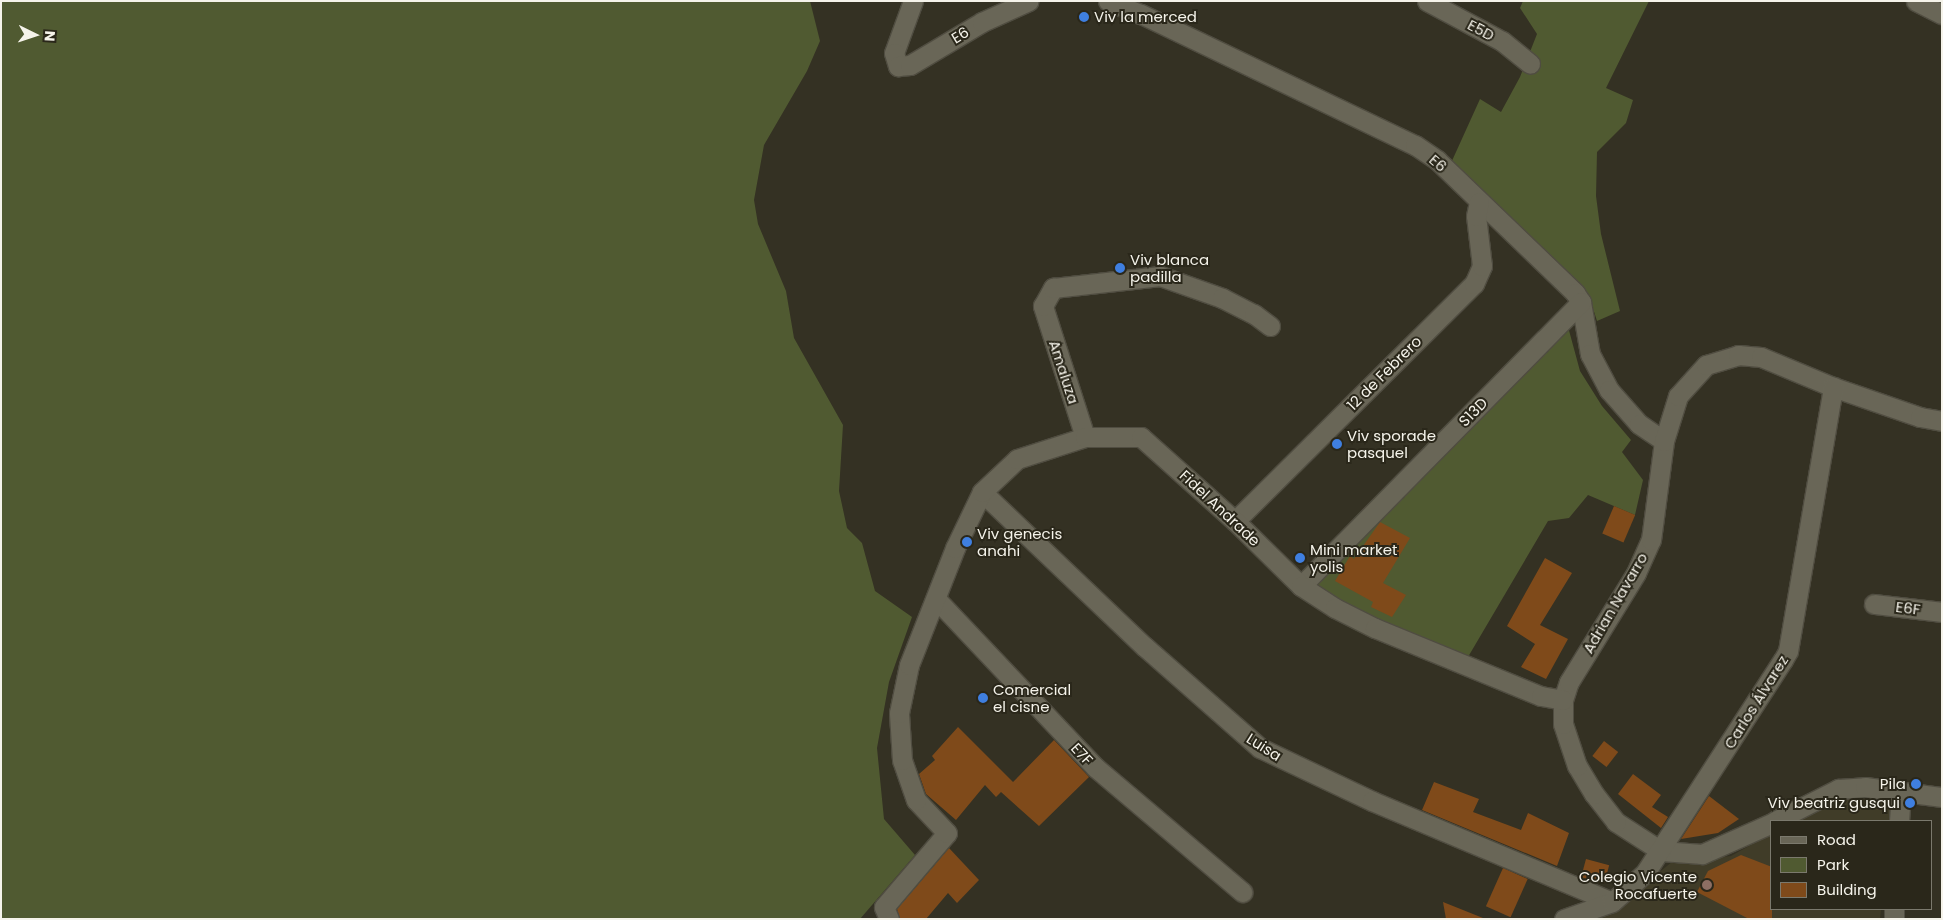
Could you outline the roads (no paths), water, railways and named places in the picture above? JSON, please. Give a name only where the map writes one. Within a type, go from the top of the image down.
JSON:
[{"type":"street","name":"E6","points":[[913,1],[894,61],[898,66],[910,65],[982,22],[1029,1]]},
{"type":"street","name":"E6","points":[[1108,1],[1142,14],[1415,145],[1437,160],[1581,302]]},
{"type":"street","name":"E5D","points":[[1427,1],[1502,42],[1530,64]]},
{"type":"street","points":[[1916,1],[1942,14]]},
{"type":"street","name":"12 de Febrero","points":[[1235,521],[1474,284],[1482,266],[1476,216],[1479,202]]},
{"type":"street","name":"Amaluza","points":[[1086,437],[1043,306],[1052,288],[1062,284],[1160,276],[1222,298],[1254,314],[1270,326]]},
{"type":"street","points":[[1581,302],[1590,354],[1609,390],[1639,424],[1664,441]]},
{"type":"street","name":"S13D","points":[[1301,586],[1581,302]]},
{"type":"street","name":"Adrian Navarro","points":[[1661,850],[1616,822],[1594,794],[1577,766],[1564,724],[1563,700],[1569,682],[1636,573],[1651,540],[1664,441],[1678,396],[1706,365],[1738,355],[1761,357],[1833,387],[1920,417],[1942,421]]},
{"type":"street","name":"Carlos Álvarez","points":[[1564,919],[1612,902],[1646,873],[1788,651],[1833,387]]},
{"type":"street","name":"Fidel Andrade","points":[[889,919],[884,907],[947,833],[916,800],[902,760],[899,713],[909,665],[937,600],[955,548],[982,492],[1017,459],[1086,437],[1141,437],[1235,521],[1301,586],[1376,628],[1541,696],[1563,700]]},
{"type":"street","name":"Luisa","points":[[982,492],[1145,647],[1260,748],[1372,801],[1612,902]]},
{"type":"street","name":"E7F","points":[[937,600],[1096,768],[1242,892]]},
{"type":"street","name":"E6F","points":[[1874,604],[1942,612]]},
{"type":"street","points":[[1777,820],[1838,789],[1865,787],[1901,790],[1942,797]]},
{"type":"street","points":[[1899,820],[1901,790]]},
{"type":"street","points":[[1661,850],[1702,854],[1770,823]]},
{"type":"place","name":"Viv la merced","points":[[1084,17]]},
{"type":"place","name":"Viv blanca padilla","points":[[1120,268]]},
{"type":"place","name":"Viv sporade pasquel","points":[[1337,444]]},
{"type":"place","name":"Viv genecis anahi","points":[[967,542]]},
{"type":"place","name":"Mini market yolis","points":[[1300,558]]},
{"type":"place","name":"Comercial el cisne","points":[[983,698]]},
{"type":"place","name":"Pila","points":[[1916,784]]},
{"type":"place","name":"Viv beatriz gusqui","points":[[1910,803]]},
{"type":"place","name":"Colegio Vicente Rocafuerte","points":[[1707,885]]}]
